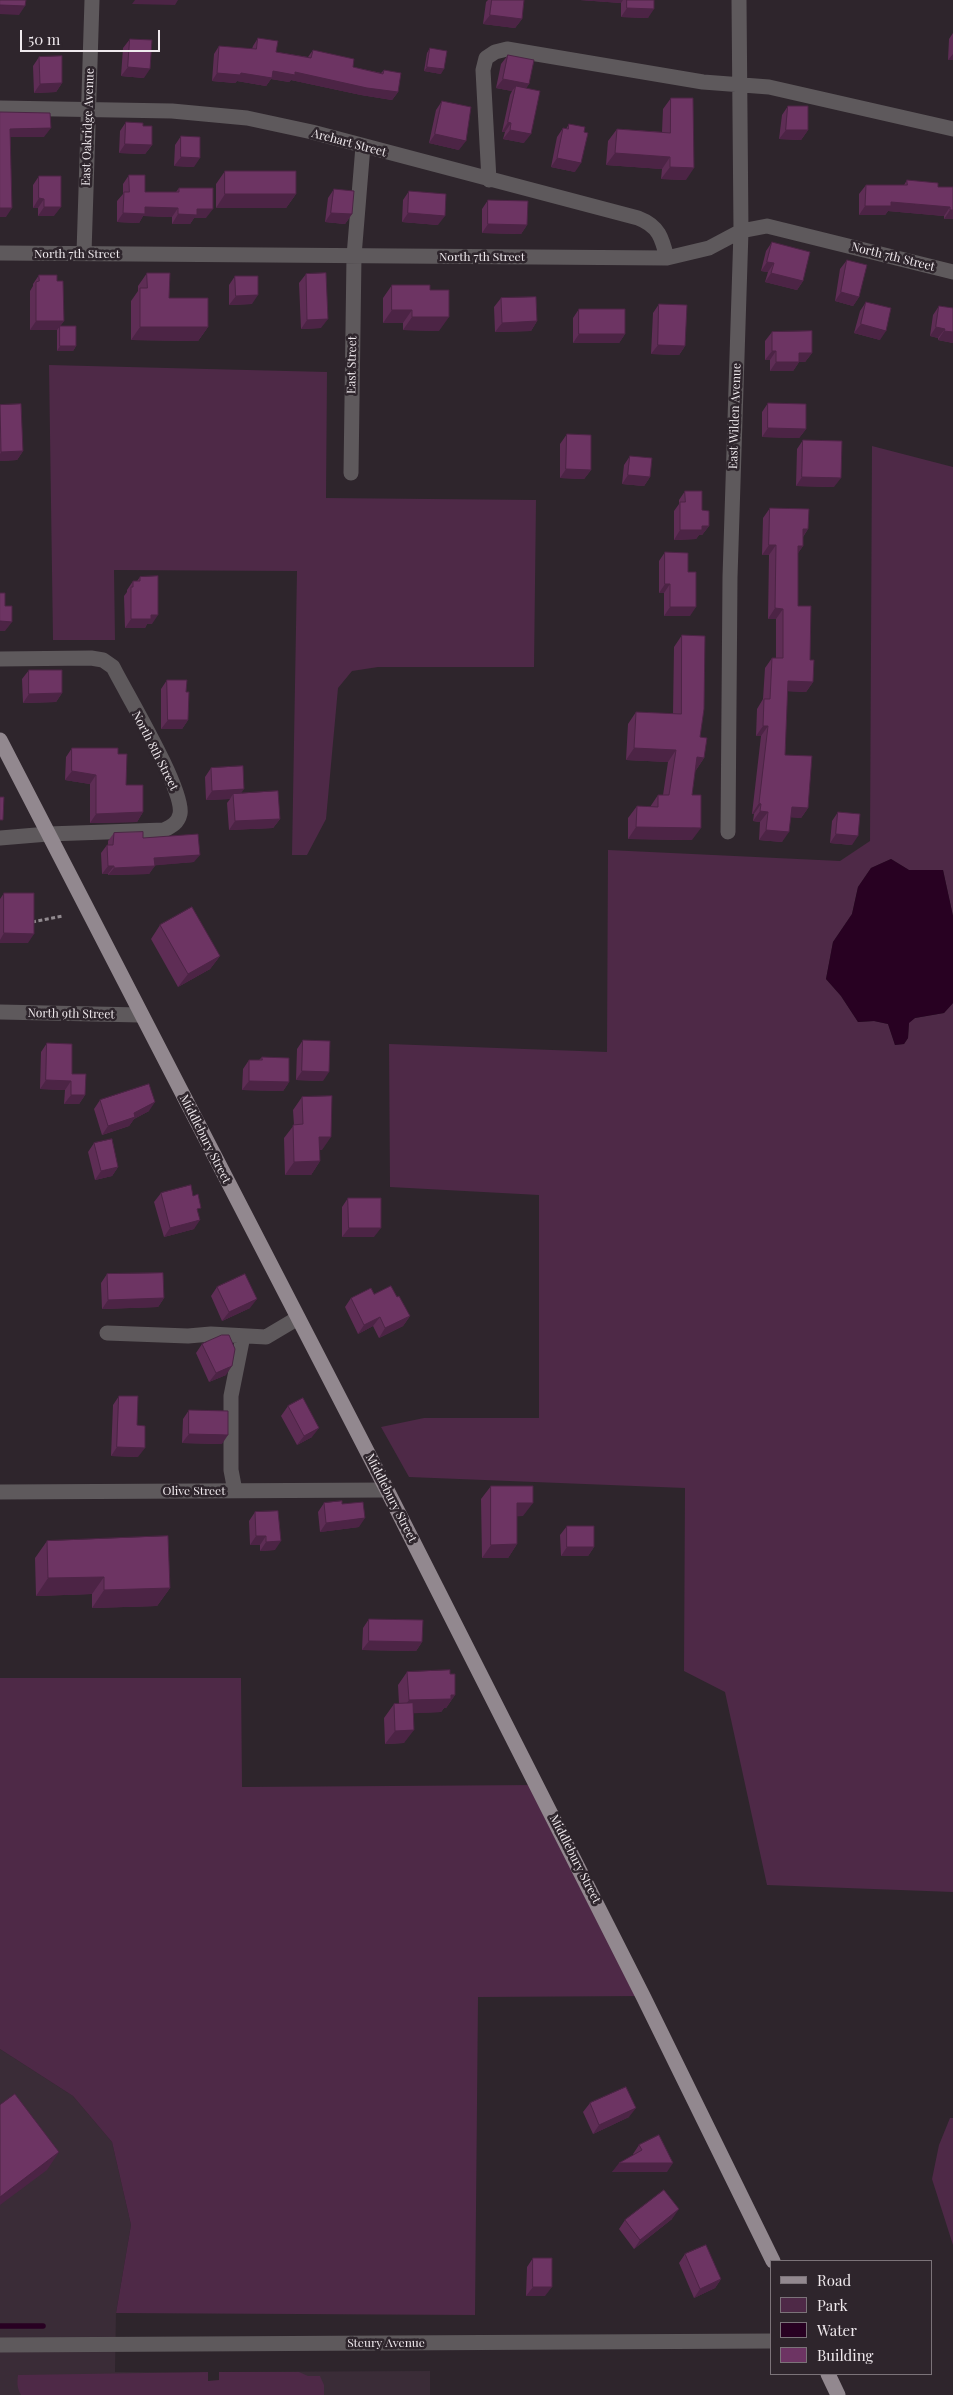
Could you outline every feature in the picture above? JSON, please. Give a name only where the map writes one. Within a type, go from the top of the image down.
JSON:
[{"type":"main road","name":"Middlebury Street","points":[[0,740],[387,1490],[643,1996],[773,2260]]},
{"type":"main road","points":[[828,2375],[838,2395]]},
{"type":"street","name":"East Oakridge Avenue","points":[[84,253],[92,0]]},
{"type":"street","name":"East Wilden Avenue","points":[[728,832],[730,577],[741,231],[739,0]]},
{"type":"street","points":[[489,180],[483,70],[486,58],[495,52],[518,50],[703,82],[768,87],[953,129]]},
{"type":"street","name":"Arehart Street","points":[[0,108],[172,111],[238,117],[312,132],[638,218],[651,223],[662,235],[668,258]]},
{"type":"street","name":"East Street","points":[[351,473],[354,256],[363,146]]},
{"type":"street","name":"North 7th Street","points":[[0,253],[668,258],[709,248],[741,231],[767,226],[953,272]]},
{"type":"street","name":"North 8th Street","points":[[0,659],[91,658],[103,660],[113,667],[177,790],[180,813],[176,823],[164,830],[48,834],[0,838]]},
{"type":"street","name":"North 9th Street","points":[[0,1012],[141,1015]]},
{"type":"street","points":[[107,1334],[188,1336],[211,1334],[266,1337],[298,1318]]},
{"type":"street","points":[[235,1491],[231,1470],[231,1396],[243,1336]]},
{"type":"street","name":"Olive Street","points":[[0,1492],[387,1490]]},
{"type":"street","name":"Steury Avenue","points":[[0,2345],[770,2341]]},
{"type":"path","points":[[28,922],[63,916]]},
{"type":"shaded area","points":[[0,2049],[73,2096],[112,2142],[131,2225],[116,2313],[115,2372],[206,2373],[206,2382],[221,2381],[221,2372],[430,2371],[430,2395],[0,2395]]},
{"type":"green space","points":[[49,365],[327,372],[326,498],[536,500],[534,667],[378,667],[352,671],[338,688],[326,819],[307,855],[292,855],[297,571],[114,570],[115,640],[53,640]]},
{"type":"green space","points":[[872,446],[953,467],[953,916],[943,870],[909,870],[891,859],[871,868],[858,887],[852,914],[833,942],[826,979],[841,996],[858,1022],[874,1021],[888,1024],[895,1045],[904,1044],[908,1038],[909,1022],[915,1018],[944,1013],[953,1003],[953,1892],[767,1885],[725,1692],[684,1671],[685,1488],[409,1477],[381,1427],[424,1418],[539,1418],[539,1195],[390,1187],[389,1044],[607,1052],[608,850],[840,861],[870,841]]},
{"type":"green space","points":[[0,1678],[241,1678],[242,1787],[537,1785],[643,1996],[478,1997],[475,2315],[116,2313],[131,2225],[112,2142],[73,2096],[0,2049]]},
{"type":"green space","points":[[950,2118],[953,2118],[953,2245],[932,2179],[939,2145]]},
{"type":"green space","points":[[208,2372],[208,2381],[219,2380],[219,2372],[299,2372],[308,2376],[320,2376],[324,2385],[324,2395],[21,2395],[17,2383],[18,2375]]},
{"type":"water","points":[[891,859],[909,870],[943,870],[953,916],[953,1003],[944,1013],[915,1018],[909,1023],[908,1038],[904,1044],[895,1045],[888,1024],[874,1021],[858,1022],[841,996],[826,979],[833,942],[852,914],[858,887],[871,868]]},
{"type":"building","points":[[0,0],[26,0],[25,6],[0,5]]},
{"type":"building","points":[[492,0],[524,0],[522,19],[490,15]]},
{"type":"building","points":[[627,0],[654,0],[654,9],[627,8]]},
{"type":"building","points":[[258,38],[278,41],[276,52],[311,58],[313,50],[354,59],[353,67],[383,74],[384,70],[401,73],[398,92],[367,88],[295,72],[295,75],[273,71],[272,78],[241,73],[240,75],[217,73],[219,46],[256,49]]},
{"type":"building","points":[[130,39],[152,40],[150,69],[128,67]]},
{"type":"building","points":[[430,48],[447,51],[444,69],[427,67]]},
{"type":"building","points":[[508,55],[534,60],[529,84],[503,79]]},
{"type":"building","points":[[62,56],[62,83],[40,84],[39,57]]},
{"type":"building","points":[[516,86],[540,91],[531,134],[510,130],[511,123],[508,122]]},
{"type":"building","points":[[671,98],[693,98],[694,168],[670,167],[670,157],[615,153],[617,129],[670,133]]},
{"type":"building","points":[[442,101],[471,107],[466,141],[435,134]]},
{"type":"building","points":[[788,106],[808,106],[808,130],[786,130]]},
{"type":"building","points":[[0,112],[50,113],[51,128],[10,129],[12,208],[0,208]]},
{"type":"building","points":[[126,122],[143,123],[143,126],[152,126],[152,145],[125,144]]},
{"type":"building","points":[[569,124],[585,127],[584,132],[588,133],[581,163],[557,158],[563,128],[568,129]]},
{"type":"building","points":[[181,136],[200,137],[200,158],[181,157]]},
{"type":"building","points":[[225,171],[296,171],[296,194],[225,194]]},
{"type":"building","points":[[129,175],[145,175],[145,192],[179,192],[179,188],[213,188],[213,209],[197,209],[197,215],[178,214],[178,208],[145,207],[145,214],[123,213],[124,192],[129,192]]},
{"type":"building","points":[[39,176],[61,176],[61,207],[44,207],[44,199],[39,198]]},
{"type":"building","points":[[907,180],[938,183],[938,187],[953,187],[953,210],[950,210],[950,207],[891,202],[891,206],[865,206],[866,185],[907,185]]},
{"type":"building","points":[[334,189],[354,191],[352,214],[331,213]]},
{"type":"building","points":[[409,191],[446,194],[445,216],[408,213]]},
{"type":"building","points":[[488,200],[528,201],[527,225],[488,224]]},
{"type":"building","points":[[772,242],[810,252],[803,281],[771,273],[774,263],[767,262]]},
{"type":"building","points":[[847,260],[867,265],[859,297],[841,292]]},
{"type":"building","points":[[147,273],[170,273],[169,298],[208,298],[208,327],[140,327],[140,288],[147,288]]},
{"type":"building","points":[[326,273],[328,319],[307,320],[306,274]]},
{"type":"building","points":[[39,275],[57,275],[57,281],[63,281],[64,321],[36,321],[36,282],[39,281]]},
{"type":"building","points":[[235,276],[258,276],[258,295],[236,296]]},
{"type":"building","points":[[392,285],[430,285],[430,290],[449,290],[449,317],[412,317],[412,310],[392,310]]},
{"type":"building","points":[[536,297],[537,321],[502,323],[501,298]]},
{"type":"building","points":[[866,302],[891,308],[886,331],[861,324]]},
{"type":"building","points":[[659,304],[687,305],[685,346],[658,345]]},
{"type":"building","points":[[939,306],[953,308],[953,332],[944,331],[945,329],[936,327]]},
{"type":"building","points":[[579,309],[625,309],[625,334],[579,334]]},
{"type":"building","points":[[60,326],[76,326],[76,346],[60,346]]},
{"type":"building","points":[[812,331],[812,353],[799,353],[799,362],[776,362],[776,351],[772,351],[772,332]]},
{"type":"building","points":[[768,403],[806,404],[806,429],[768,428]]},
{"type":"building","points":[[21,404],[23,451],[1,452],[0,405]]},
{"type":"building","points":[[567,434],[591,435],[591,470],[566,469]]},
{"type":"building","points":[[803,440],[842,441],[841,478],[802,477]]},
{"type":"building","points":[[630,456],[652,458],[650,477],[628,475]]},
{"type":"building","points":[[685,491],[702,491],[702,510],[709,511],[709,526],[702,526],[702,530],[680,530],[680,502],[685,502]]},
{"type":"building","points":[[770,508],[809,509],[808,529],[803,529],[803,546],[798,546],[798,606],[811,606],[810,660],[814,660],[813,682],[788,681],[785,755],[812,756],[808,808],[792,807],[789,832],[766,830],[768,812],[760,811],[761,804],[759,803],[768,726],[763,726],[764,699],[770,699],[772,658],[783,658],[783,609],[775,608],[776,545],[769,545]]},
{"type":"building","points":[[665,552],[688,553],[688,572],[696,572],[696,607],[670,607],[670,584],[665,584]]},
{"type":"building","points":[[158,576],[158,615],[151,615],[151,619],[131,619],[131,587],[133,587],[133,581],[140,581],[140,577]]},
{"type":"building","points":[[0,593],[5,593],[5,606],[12,606],[12,622],[0,621]]},
{"type":"building","points":[[682,635],[705,636],[704,709],[700,737],[707,738],[704,758],[697,757],[692,795],[701,795],[701,828],[636,827],[637,806],[658,807],[658,795],[669,795],[676,750],[634,748],[636,712],[681,714]]},
{"type":"building","points":[[29,670],[62,670],[62,693],[29,694]]},
{"type":"building","points":[[167,680],[187,680],[186,692],[189,692],[188,720],[168,720]]},
{"type":"building","points":[[72,748],[118,748],[118,754],[127,754],[126,785],[143,785],[143,812],[96,814],[96,775],[72,771]]},
{"type":"building","points":[[243,766],[244,789],[212,791],[211,768]]},
{"type":"building","points":[[278,791],[280,819],[235,821],[233,794]]},
{"type":"building","points":[[0,797],[4,797],[3,820],[0,820]]},
{"type":"building","points":[[838,812],[860,814],[858,836],[836,834]]},
{"type":"building","points":[[143,832],[143,838],[198,834],[200,855],[154,858],[155,866],[114,868],[114,866],[108,866],[107,845],[113,845],[114,833]]},
{"type":"building","points":[[4,893],[34,893],[34,934],[4,933]]},
{"type":"building","points":[[192,907],[220,956],[188,974],[160,925]]},
{"type":"building","points":[[303,1040],[330,1041],[329,1072],[302,1071]]},
{"type":"building","points":[[47,1043],[72,1044],[72,1074],[86,1074],[85,1095],[71,1095],[71,1081],[46,1080]]},
{"type":"building","points":[[262,1057],[289,1058],[289,1082],[249,1081],[249,1060],[262,1060]]},
{"type":"building","points":[[149,1084],[155,1102],[134,1113],[135,1117],[108,1126],[100,1100]]},
{"type":"building","points":[[332,1096],[331,1137],[319,1137],[320,1161],[294,1162],[293,1125],[303,1124],[302,1097]]},
{"type":"building","points":[[112,1139],[118,1167],[101,1171],[94,1143]]},
{"type":"building","points":[[191,1185],[193,1196],[198,1194],[201,1208],[197,1209],[200,1220],[170,1228],[161,1193]]},
{"type":"building","points":[[348,1198],[381,1198],[381,1228],[349,1228]]},
{"type":"building","points":[[163,1273],[164,1298],[108,1300],[107,1274]]},
{"type":"building","points":[[245,1274],[257,1299],[229,1312],[217,1287]]},
{"type":"building","points":[[391,1286],[410,1316],[385,1328],[380,1317],[364,1325],[351,1298],[371,1288],[374,1294]]},
{"type":"building","points":[[222,1335],[229,1335],[235,1349],[232,1366],[216,1373],[202,1344]]},
{"type":"building","points":[[119,1396],[138,1396],[137,1425],[145,1426],[145,1448],[117,1447]]},
{"type":"building","points":[[303,1398],[319,1428],[304,1436],[288,1406]]},
{"type":"building","points":[[189,1410],[228,1411],[228,1435],[189,1434]]},
{"type":"building","points":[[491,1486],[533,1486],[533,1503],[517,1503],[517,1544],[491,1545]]},
{"type":"building","points":[[342,1501],[342,1504],[363,1502],[365,1518],[326,1523],[324,1503]]},
{"type":"building","points":[[278,1511],[281,1541],[266,1542],[266,1536],[256,1536],[255,1512]]},
{"type":"building","points":[[567,1526],[594,1526],[594,1547],[567,1547]]},
{"type":"building","points":[[168,1536],[170,1588],[104,1590],[104,1577],[48,1578],[47,1541]]},
{"type":"building","points":[[369,1619],[423,1620],[422,1642],[369,1641]]},
{"type":"building","points":[[450,1670],[450,1674],[455,1674],[455,1695],[451,1695],[451,1699],[409,1700],[407,1672]]},
{"type":"building","points":[[413,1703],[414,1730],[395,1731],[394,1704]]},
{"type":"building","points":[[626,2087],[636,2108],[599,2125],[590,2103]]},
{"type":"building","points":[[15,2094],[59,2152],[0,2197],[0,2105]]},
{"type":"building","points":[[659,2135],[673,2163],[619,2163],[642,2150],[639,2145]]},
{"type":"building","points":[[664,2190],[679,2209],[640,2240],[625,2220]]},
{"type":"building","points":[[706,2245],[721,2279],[700,2289],[685,2254]]},
{"type":"building","points":[[533,2258],[552,2258],[552,2287],[533,2287]]},
{"type":"waterway","points":[[0,2326],[43,2326]]}]
